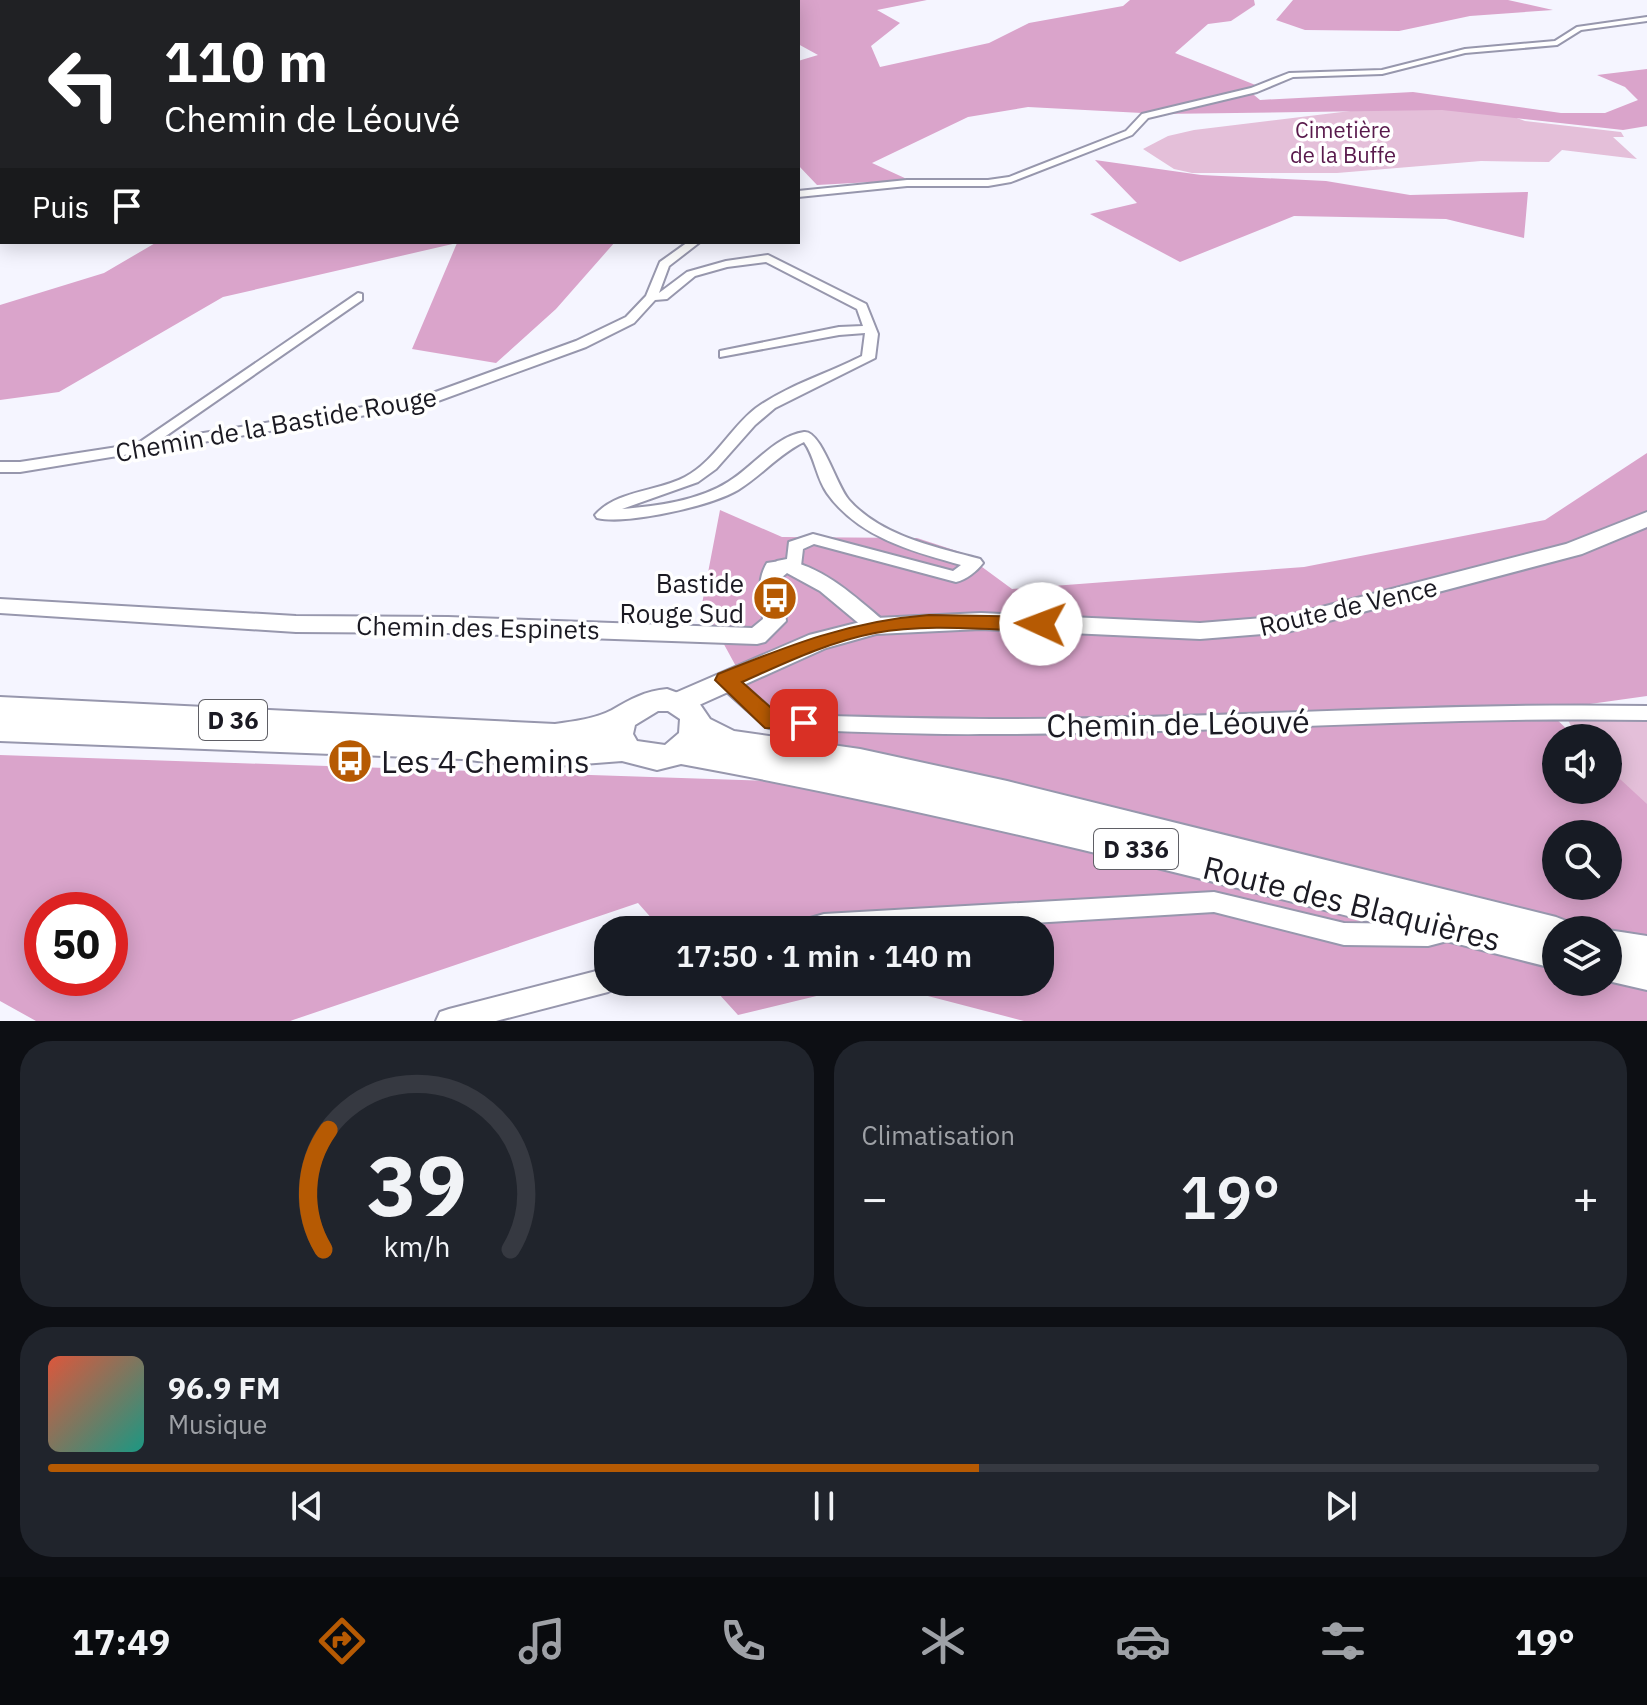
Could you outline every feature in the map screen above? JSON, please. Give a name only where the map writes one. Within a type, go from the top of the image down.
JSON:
[{"type":"main road","name":"Route de Vence","points":[[720,682],[818,641],[876,626],[981,621],[1200,631],[1287,624],[1574,549],[1647,519]]},
{"type":"main road","points":[[690,714],[642,704],[624,717],[618,734],[625,749],[650,759],[679,752],[689,745],[690,714],[720,682]]},
{"type":"main road","name":"D 36","points":[[0,708],[555,735],[604,726],[624,717]]},
{"type":"main road","name":"Route des Blaquières","points":[[690,714],[728,742],[860,761],[1542,930]]},
{"type":"main road","name":"D 36","points":[[0,730],[462,747],[531,756],[625,749]]},
{"type":"main road","name":"Route des Blaquières","points":[[679,752],[852,783],[980,811],[1382,914],[1542,949]]},
{"type":"main road","points":[[1622,949],[1647,953]]},
{"type":"main road","points":[[1622,967],[1647,973]]},
{"type":"street","points":[[800,194],[907,183],[988,183],[1011,179],[1129,133],[1145,116],[1254,90],[1292,75],[1382,72],[1465,51],[1557,43],[1579,28],[1647,19]]},
{"type":"street","points":[[651,297],[664,264],[692,244]]},
{"type":"street","name":"Chemin de la Bastide Rouge","points":[[0,467],[138,449],[422,402],[581,344],[630,320],[651,297],[663,296],[696,272],[768,258],[853,300],[862,307],[870,329]]},
{"type":"street","points":[[138,449],[358,297]]},
{"type":"street","points":[[725,354],[839,331],[870,329],[868,358],[806,385],[761,412],[732,438],[704,473],[674,491],[617,503],[603,515],[625,516],[729,489],[786,443],[806,436],[818,448],[826,480],[842,504],[879,531],[974,563],[956,577],[813,539],[795,546],[795,562],[783,565]]},
{"type":"street","points":[[783,565],[809,572],[876,626]]},
{"type":"street","name":"Chemin des Espinets","points":[[0,606],[296,624],[463,625],[757,636],[775,621],[770,578],[775,568],[783,565]]},
{"type":"street","name":"Chemin de Léouvé","points":[[720,682],[773,722],[991,727],[1543,711],[1647,713]]},
{"type":"street","points":[[1290,865],[1382,914]]},
{"type":"street","points":[[977,916],[1214,902],[1344,934],[1382,914],[1397,902],[1464,919],[1491,918]]},
{"type":"street","points":[[449,1021],[594,984]]},
{"type":"green space","name":"Cimetière de la Buffe","points":[[1367,109],[1468,110],[1508,115],[1525,121],[1621,132],[1624,137],[1613,137],[1637,159],[1562,150],[1549,162],[1481,161],[1337,173],[1192,173],[1174,169],[1143,149],[1168,136],[1194,130]]},
{"type":"green space","points":[[1561,706],[1647,706],[1647,821],[1622,797],[1622,724],[1570,724]]},
{"type":"shaded area","points":[[800,0],[927,0],[877,10],[900,23],[871,46],[880,67],[989,43],[1029,23],[1123,6],[1130,0],[1254,0],[1255,5],[1231,21],[1208,24],[1175,53],[1258,86],[1248,90],[1260,100],[1413,92],[1561,113],[1605,113],[1638,100],[1625,87],[1597,75],[1647,69],[1647,126],[1623,130],[1442,110],[1161,114],[1028,107],[968,117],[872,163],[909,180],[817,185],[800,167],[800,60],[818,55],[800,45]]},
{"type":"shaded area","points":[[1293,0],[1508,0],[1553,10],[1470,16],[1399,31],[1305,30],[1276,20]]},
{"type":"shaded area","points":[[1095,160],[1201,175],[1326,181],[1410,195],[1528,192],[1524,238],[1446,219],[1294,216],[1180,262],[1090,214],[1137,203]]},
{"type":"shaded area","points":[[154,244],[453,244],[223,297],[59,392],[0,400],[0,305],[104,273]]},
{"type":"shaded area","points":[[457,244],[613,244],[556,309],[496,363],[412,349]]},
{"type":"shaded area","points":[[1647,453],[1647,696],[1547,710],[1562,724],[1542,724],[1542,804],[1622,804],[1622,781],[1647,804],[1647,1021],[1024,1021],[928,996],[1054,996],[1054,916],[650,916],[638,903],[290,1021],[36,1021],[0,1001],[0,755],[799,782],[702,604],[720,510],[782,537],[917,538],[963,553],[1012,589],[1304,567],[1545,520]]},
{"type":"shaded area","points":[[721,996],[816,996],[738,1015]]},
{"type":"place","name":"Bastide Rouge Sud","points":[[775,598]]},
{"type":"place","name":"Les 4 Chemins","points":[[350,761]]},
{"type":"route","points":[[804,723],[773,722],[726,680],[818,641],[876,626],[981,621],[1041,624]]}]
